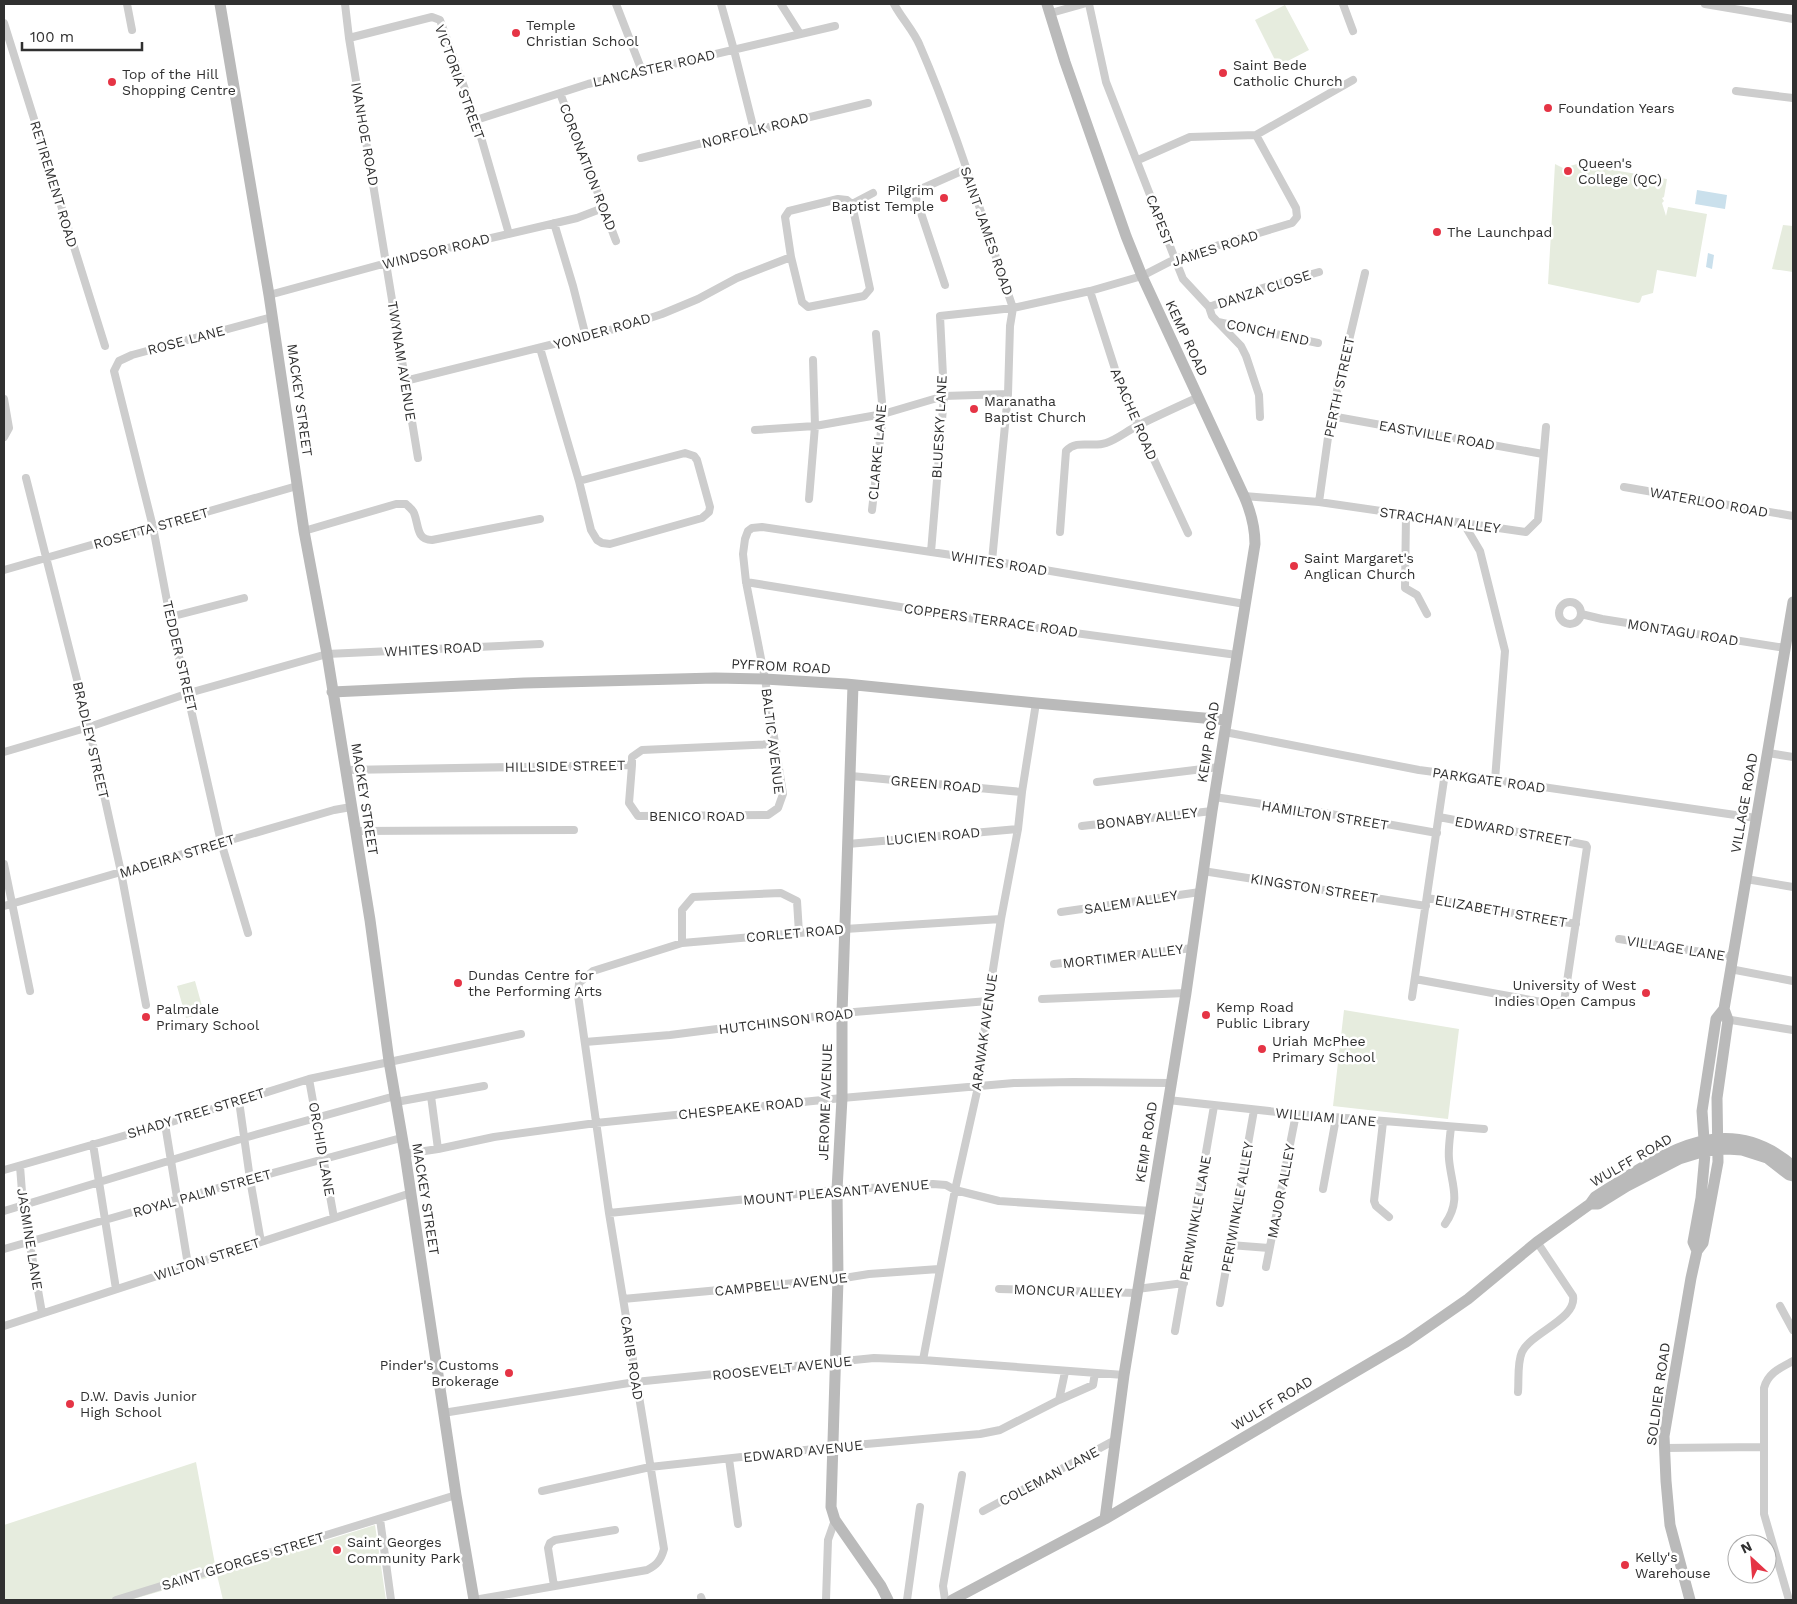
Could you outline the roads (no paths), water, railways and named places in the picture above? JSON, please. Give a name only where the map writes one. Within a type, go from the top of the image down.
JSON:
[{"type":"main road","name":"MACKEY STREET","points":[[220,4],[269,295],[304,531],[327,654],[370,920],[389,1061],[474,1600]]},
{"type":"main road","name":"KEMP ROAD","points":[[1049,8],[1065,62],[1126,236],[1142,276],[1244,496],[1250,511],[1255,534],[1186,993],[1124,1375],[1105,1519]]},
{"type":"main road","name":"VILLAGE ROAD","points":[[1718,1144],[1718,1098],[1730,969],[1793,602]]},
{"type":"main road","name":"PYFROM ROAD","points":[[332,692],[524,683],[715,678],[765,679],[853,685],[1226,720]]},
{"type":"main road","name":"JEROME AVENUE","points":[[853,685],[842,1014],[842,1098],[837,1190],[838,1279],[831,1507],[835,1520],[881,1586],[894,1600]]},
{"type":"main road","points":[[1704,1146],[1702,1111],[1716,1018],[1726,1014]]},
{"type":"main road","points":[[1718,1144],[1734,1138],[1758,1144],[1773,1151],[1793,1166]]},
{"type":"main road","points":[[1718,1144],[1767,1158],[1793,1176]]},
{"type":"main road","name":"WULFF ROAD","points":[[952,1600],[1105,1519],[1406,1342],[1468,1299],[1537,1242],[1590,1204],[1595,1197],[1657,1160],[1683,1147],[1718,1144]]},
{"type":"main road","name":"SOLDIER ROAD","points":[[1696,1251],[1703,1243],[1718,1144]]},
{"type":"main road","name":"SOLDIER ROAD","points":[[1690,1600],[1670,1524],[1664,1448],[1667,1418],[1696,1251],[1694,1242],[1701,1198],[1704,1146]]},
{"type":"main road","name":"JEROME AVENUE","points":[[881,1586],[888,1600]]},
{"type":"street","points":[[127,4],[132,30]]},
{"type":"street","name":"IVANHOE ROAD","points":[[345,4],[386,264]]},
{"type":"street","points":[[616,4],[642,71]]},
{"type":"street","points":[[721,4],[754,130]]},
{"type":"street","points":[[781,4],[800,34]]},
{"type":"street","name":"SAINT JAMES ROAD","points":[[894,4],[920,44],[966,169],[1013,308],[1010,326],[1008,394],[992,562]]},
{"type":"street","points":[[1049,8],[1083,4]]},
{"type":"street","name":"CAPEST","points":[[1089,4],[1106,82],[1138,160],[1175,260],[1184,279],[1209,307],[1212,316],[1241,346],[1259,395],[1260,417]]},
{"type":"street","points":[[1343,4],[1353,31]]},
{"type":"street","points":[[1705,4],[1793,19]]},
{"type":"street","name":"VICTORIA STREET","points":[[349,38],[432,17],[440,20],[476,120],[509,234]]},
{"type":"street","name":"RETIREMENT ROAD","points":[[4,23],[104,346]]},
{"type":"street","name":"LANCASTER ROAD","points":[[476,120],[588,84],[836,26]]},
{"type":"street","points":[[1138,160],[1190,137],[1256,135],[1353,80]]},
{"type":"street","points":[[1736,91],[1793,98]]},
{"type":"street","name":"CORONATION ROAD","points":[[560,93],[616,241]]},
{"type":"street","name":"NORFOLK ROAD","points":[[641,158],[868,103]]},
{"type":"street","name":"JAMES ROAD","points":[[1013,308],[1090,291],[1142,276],[1196,252],[1292,224],[1296,220],[1296,208],[1256,135]]},
{"type":"street","points":[[945,285],[914,192],[966,169]]},
{"type":"street","points":[[852,204],[874,193]]},
{"type":"street","points":[[838,199],[847,200],[852,204],[870,289],[864,296],[808,307],[802,302],[791,257],[785,217],[789,211],[838,199]]},
{"type":"street","name":"WINDSOR ROAD","points":[[269,295],[386,264],[577,218],[603,208]]},
{"type":"street","points":[[554,223],[586,337]]},
{"type":"street","name":"YONDER ROAD","points":[[405,381],[586,337],[662,314],[698,299],[737,278],[791,257]]},
{"type":"street","name":"TWYNAM AVENUE","points":[[386,264],[418,458]]},
{"type":"street","name":"DANZA CLOSE","points":[[1209,307],[1259,289],[1320,272]]},
{"type":"street","name":"PERTH STREET","points":[[1319,502],[1331,416],[1365,273]]},
{"type":"street","name":"APACHE ROAD","points":[[1090,291],[1115,369],[1138,425],[1188,533]]},
{"type":"street","name":"BLUESKY LANE","points":[[931,552],[944,396],[940,316],[1013,308]]},
{"type":"street","name":"ROSE LANE","points":[[114,378],[115,366],[119,361],[132,355],[272,316]]},
{"type":"street","name":"CONCH END","points":[[1218,322],[1318,343]]},
{"type":"street","name":"CLARKE LANE","points":[[872,510],[883,414],[876,334]]},
{"type":"street","points":[[540,348],[580,481],[591,530],[597,540],[610,544],[702,518],[706,516],[710,507],[698,460],[685,452],[580,481]]},
{"type":"street","points":[[809,499],[815,426],[813,360]]},
{"type":"street","name":"TEDDER STREET","points":[[114,378],[153,527],[170,616],[189,693],[221,842],[248,933]]},
{"type":"street","points":[[755,430],[815,426],[883,414],[944,396],[1008,394]]},
{"type":"street","points":[[1060,532],[1066,451],[1070,447],[1078,444],[1091,446],[1103,444],[1138,425],[1199,397]]},
{"type":"street","points":[[4,399],[9,428],[4,437]]},
{"type":"street","name":"EASTVILLE ROAD","points":[[1331,416],[1543,454]]},
{"type":"street","name":"STRACHAN ALLEY","points":[[1244,496],[1319,502],[1526,532],[1538,520],[1546,426]]},
{"type":"street","name":"BRADLEY STREET","points":[[26,478],[89,727],[121,872],[146,1005]]},
{"type":"street","name":"ROSETTA STREET","points":[[4,570],[297,486]]},
{"type":"street","name":"WATERLOO ROAD","points":[[1624,487],[1793,516]]},
{"type":"street","points":[[304,531],[396,504],[406,504],[414,511],[421,536],[425,540],[540,518]]},
{"type":"street","points":[[1406,515],[1405,588],[1417,595],[1426,614]]},
{"type":"street","points":[[1464,524],[1480,551],[1504,651],[1495,780]]},
{"type":"street","name":"WHITES ROAD","points":[[752,528],[762,527],[931,552],[1245,604]]},
{"type":"street","name":"BALTIC AVENUE","points":[[752,528],[748,531],[745,539],[743,554],[746,582],[765,679],[783,794],[778,808]]},
{"type":"street","name":"COPPERS TERRACE ROAD","points":[[746,582],[987,621],[1237,655]]},
{"type":"street","points":[[170,616],[244,598]]},
{"type":"street","name":"MONTAGU ROAD","points":[[1581,614],[1785,648]]},
{"type":"street","name":"WHITES ROAD","points":[[4,752],[89,727],[189,693],[327,654],[540,644]]},
{"type":"street","name":"ARAWAK AVENUE","points":[[923,1360],[939,1269],[978,1087],[988,1001],[1018,829],[1036,703]]},
{"type":"street","name":"PARKGATE ROAD","points":[[1225,732],[1419,770],[1756,818]]},
{"type":"street","name":"HILLSIDE STREET","points":[[345,770],[632,765],[632,757],[642,750],[775,744]]},
{"type":"street","points":[[1768,753],[1793,757]]},
{"type":"street","name":"BENICO ROAD","points":[[632,765],[630,803],[638,816],[768,815],[778,808]]},
{"type":"street","points":[[1097,782],[1219,767]]},
{"type":"street","points":[[1412,997],[1445,773]]},
{"type":"street","name":"GREEN ROAD","points":[[851,776],[1022,792]]},
{"type":"street","name":"HAMILTON STREET","points":[[1214,797],[1325,813],[1437,833]]},
{"type":"street","name":"MADEIRA STREET","points":[[8,905],[221,842],[334,810],[351,807]]},
{"type":"street","name":"BONABY ALLEY","points":[[1082,826],[1212,811]]},
{"type":"street","name":"EDWARD STREET","points":[[1439,817],[1586,845],[1576,924]]},
{"type":"street","name":"LUCIEN ROAD","points":[[848,844],[1018,829]]},
{"type":"street","points":[[355,832],[574,830]]},
{"type":"street","points":[[4,864],[8,905],[30,991]]},
{"type":"street","name":"KINGSTON STREET","points":[[1203,871],[1426,902]]},
{"type":"street","points":[[1746,879],[1793,887]]},
{"type":"street","name":"SALEM ALLEY","points":[[1061,912],[1200,892]]},
{"type":"street","points":[[682,943],[682,910],[693,897],[781,893],[798,901],[799,933]]},
{"type":"street","name":"ELIZABETH STREET","points":[[1426,902],[1576,924]]},
{"type":"street","name":"CORLET ROAD","points":[[593,971],[682,943],[845,929],[1001,919]]},
{"type":"street","points":[[1416,979],[1558,1005],[1562,1004],[1564,1002],[1576,924]]},
{"type":"street","name":"VILLAGE LANE","points":[[1619,939],[1733,957]]},
{"type":"street","name":"MORTIMER ALLEY","points":[[1054,964],[1193,948]]},
{"type":"street","points":[[1730,969],[1793,981]]},
{"type":"street","name":"CARIB ROAD","points":[[474,1600],[633,1573],[656,1566],[662,1557],[664,1549],[635,1382],[578,995],[579,983],[593,971]]},
{"type":"street","points":[[1042,999],[1186,993]]},
{"type":"street","name":"HUTCHINSON ROAD","points":[[585,1042],[670,1035],[842,1014],[988,1001]]},
{"type":"street","points":[[1726,1014],[1793,1030]]},
{"type":"street","name":"SHADY TREE STREET","points":[[4,1170],[164,1124],[309,1079],[521,1034]]},
{"type":"street","name":"ORCHID LANE","points":[[309,1079],[334,1218]]},
{"type":"street","name":"CHESPEAKE ROAD","points":[[405,1154],[438,1149],[494,1136],[596,1123],[842,1098],[1014,1083],[1170,1083]]},
{"type":"street","points":[[4,1211],[244,1138],[395,1099],[431,1096],[484,1086]]},
{"type":"street","points":[[431,1096],[438,1149]]},
{"type":"street","name":"WILLIAM LANE","points":[[1168,1100],[1336,1118],[1484,1129]]},
{"type":"street","points":[[239,1101],[261,1242]]},
{"type":"street","name":"PERIWINKLE LANE","points":[[1175,1331],[1214,1106]]},
{"type":"street","name":"PERIWINKLE ALLEY","points":[[1220,1303],[1254,1110]]},
{"type":"street","name":"MAJOR ALLEY","points":[[1266,1267],[1296,1114]]},
{"type":"street","points":[[1323,1189],[1336,1118]]},
{"type":"street","points":[[1382,1122],[1374,1201],[1376,1206],[1390,1217]]},
{"type":"street","points":[[164,1124],[188,1265]]},
{"type":"street","points":[[1445,1224],[1454,1205],[1455,1189],[1449,1158],[1451,1127]]},
{"type":"street","name":"ROYAL PALM STREET","points":[[4,1249],[402,1138]]},
{"type":"street","points":[[92,1144],[116,1289]]},
{"type":"street","name":"JASMINE LANE","points":[[20,1166],[23,1205],[42,1313]]},
{"type":"street","name":"MOUNT PLEASANT AVENUE","points":[[609,1213],[837,1190],[933,1184],[946,1185],[955,1190],[999,1201],[1151,1210]]},
{"type":"street","name":"WILTON STREET","points":[[4,1326],[411,1193]]},
{"type":"street","points":[[1518,1392],[1520,1360],[1524,1348],[1532,1339],[1566,1315],[1574,1302],[1573,1296],[1537,1242]]},
{"type":"street","points":[[1230,1245],[1269,1248]]},
{"type":"street","name":"CAMPBELL AVENUE","points":[[623,1299],[838,1279],[869,1274],[939,1269]]},
{"type":"street","name":"MONCUR ALLEY","points":[[1000,1289],[1137,1291],[1184,1283]]},
{"type":"street","points":[[1780,1306],[1793,1330]]},
{"type":"street","name":"ROOSEVELT AVENUE","points":[[443,1413],[635,1382],[874,1358],[1124,1375]]},
{"type":"street","points":[[1789,1600],[1764,1514],[1764,1388],[1773,1372],[1793,1361]]},
{"type":"street","points":[[1060,1400],[1065,1372]]},
{"type":"street","name":"EDWARD AVENUE","points":[[542,1491],[650,1467],[832,1447],[980,1434],[1000,1430],[1093,1385],[1096,1373]]},
{"type":"street","name":"COLEMAN LANE","points":[[983,1511],[1115,1440]]},
{"type":"street","points":[[1664,1448],[1764,1447]]},
{"type":"street","points":[[730,1459],[738,1524]]},
{"type":"street","points":[[945,1600],[943,1586],[962,1475]]},
{"type":"street","name":"SAINT GEORGES STREET","points":[[116,1600],[456,1495]]},
{"type":"street","points":[[907,1600],[920,1507]]},
{"type":"street","points":[[380,1519],[391,1600]]},
{"type":"street","name":"JEROME AVENUE","points":[[826,1600],[828,1540],[835,1520]]},
{"type":"street","points":[[554,1586],[548,1548],[550,1543],[555,1540],[614,1530]]},
{"type":"water","points":[[1697,190],[1727,195],[1725,209],[1695,204]]},
{"type":"water","points":[[1708,253],[1714,255],[1712,269],[1706,267]]},
{"type":"place","name":"Temple Christian School","points":[[516,33]]},
{"type":"place","name":"Saint Bede Catholic Church","points":[[1223,73]]},
{"type":"place","name":"Top of the Hill Shopping Centre","points":[[112,82]]},
{"type":"place","name":"Foundation Years","points":[[1548,108]]},
{"type":"place","name":"Queen's College (QC)","points":[[1568,171]]},
{"type":"place","name":"Pilgrim Baptist Temple","points":[[944,198]]},
{"type":"place","name":"The Launchpad","points":[[1437,232]]},
{"type":"place","name":"Maranatha Baptist Church","points":[[974,409]]},
{"type":"place","name":"Saint Margaret's Anglican Church","points":[[1294,566]]},
{"type":"place","name":"Dundas Centre for the Performing Arts","points":[[458,983]]},
{"type":"place","name":"University of West Indies Open Campus","points":[[1646,993]]},
{"type":"place","name":"Kemp Road Public Library","points":[[1206,1015]]},
{"type":"place","name":"Palmdale Primary School","points":[[146,1017]]},
{"type":"place","name":"Uriah McPhee Primary School","points":[[1262,1049]]},
{"type":"place","name":"Pinder's Customs Brokerage","points":[[509,1373]]},
{"type":"place","name":"D.W. Davis Junior High School","points":[[70,1404]]},
{"type":"place","name":"Saint Georges Community Park","points":[[337,1550]]},
{"type":"place","name":"Kelly's Warehouse","points":[[1625,1565]]}]
